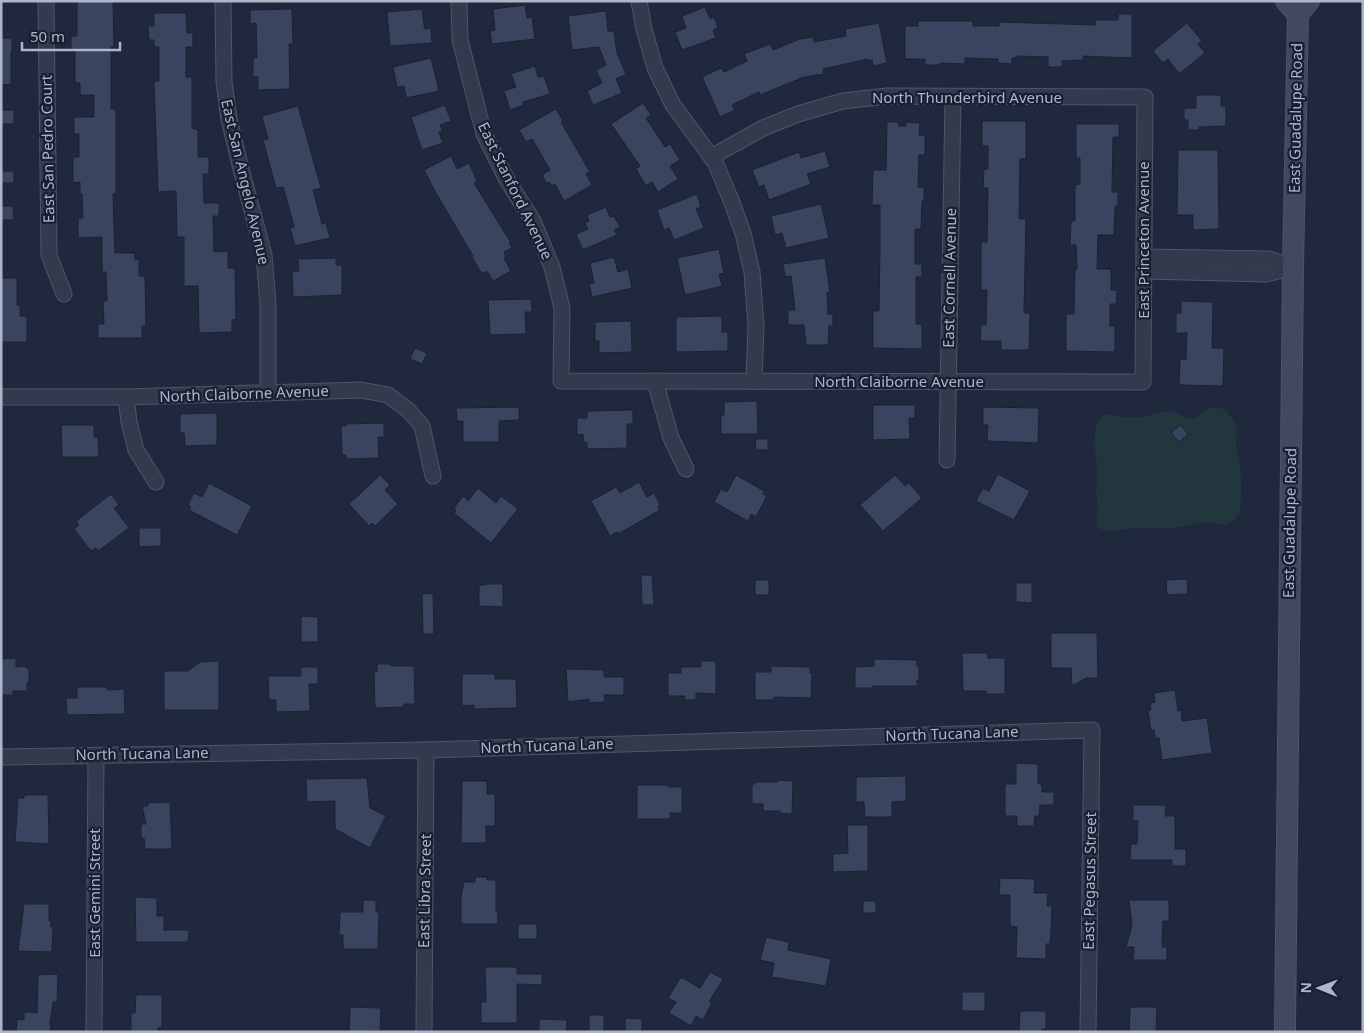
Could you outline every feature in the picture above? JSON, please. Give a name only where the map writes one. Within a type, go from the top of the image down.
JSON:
[{"type":"main road","name":"East Guadalupe Road","points":[[1285,1032],[1293,267],[1298,6]]},
{"type":"street","name":"East San Pedro Court","points":[[46,1],[49,255],[64,294]]},
{"type":"street","name":"East San Angelo Avenue","points":[[223,1],[224,82],[229,118],[264,255],[268,304],[268,393]]},
{"type":"street","name":"East Stanford Avenue","points":[[459,1],[460,40],[484,134],[507,180],[533,221],[552,267],[562,308],[561,381]]},
{"type":"street","points":[[640,1],[644,29],[655,68],[673,105],[711,157],[731,200],[743,233],[752,272],[756,326],[754,381]]},
{"type":"street","name":"North Thunderbird Avenue","points":[[711,157],[763,128],[798,114],[843,101],[887,96],[1145,97]]},
{"type":"street","name":"East Cornell Avenue","points":[[947,460],[953,97]]},
{"type":"street","name":"East Princeton Avenue","points":[[1143,382],[1145,97]]},
{"type":"street","points":[[1144,264],[1266,274],[1293,267]]},
{"type":"street","name":"North Claiborne Avenue","points":[[561,381],[1143,382]]},
{"type":"street","points":[[655,381],[671,438],[686,469]]},
{"type":"street","name":"North Claiborne Avenue","points":[[1,397],[126,397],[362,390],[388,395],[408,410],[422,426],[433,476]]},
{"type":"street","points":[[126,397],[129,422],[136,450],[156,482]]},
{"type":"street","name":"North Tucana Lane","points":[[1,757],[426,750],[1092,730]]},
{"type":"street","name":"East Pegasus Street","points":[[1088,1032],[1092,730]]},
{"type":"street","name":"East Libra Street","points":[[424,1032],[426,750]]},
{"type":"street","name":"East Gemini Street","points":[[94,1032],[96,755]]},
{"type":"shaded area","points":[[1216,407],[1225,410],[1237,427],[1236,445],[1241,475],[1239,515],[1225,525],[1203,522],[1174,528],[1137,528],[1107,531],[1098,528],[1096,524],[1098,506],[1096,491],[1098,471],[1094,446],[1096,426],[1101,417],[1107,414],[1138,418],[1166,412],[1193,419],[1209,408]]},
{"type":"building","points":[[77,1],[113,1],[114,47],[111,47],[111,109],[116,109],[116,194],[113,194],[115,253],[135,253],[135,260],[139,259],[139,276],[145,276],[146,326],[142,326],[142,338],[98,338],[98,324],[104,324],[103,301],[107,301],[106,272],[102,272],[102,237],[78,238],[78,218],[83,218],[80,182],[73,183],[73,157],[79,157],[79,134],[74,134],[74,117],[94,117],[94,95],[80,95],[80,83],[75,83],[75,50],[71,50],[71,36],[77,36]]},
{"type":"building","points":[[525,5],[527,18],[532,17],[535,39],[492,44],[490,31],[495,30],[493,9]]},
{"type":"building","points":[[705,7],[710,19],[714,17],[718,28],[713,30],[716,38],[682,50],[675,32],[686,28],[682,16]]},
{"type":"building","points":[[292,9],[293,44],[289,44],[290,89],[258,90],[258,77],[253,77],[253,58],[257,58],[256,23],[250,24],[250,10]]},
{"type":"building","points":[[422,9],[425,29],[431,28],[432,43],[390,46],[387,12]]},
{"type":"building","points":[[606,11],[608,31],[614,31],[617,53],[626,74],[616,79],[622,93],[593,105],[587,91],[602,83],[596,70],[606,65],[599,47],[572,50],[568,16]]},
{"type":"building","points":[[154,13],[186,13],[187,33],[193,33],[193,47],[186,47],[186,77],[192,77],[192,128],[198,130],[198,157],[209,157],[209,174],[203,174],[204,203],[219,203],[219,216],[213,216],[214,252],[228,251],[228,268],[235,268],[236,319],[232,320],[232,332],[199,333],[198,286],[184,286],[184,237],[177,237],[176,191],[158,192],[154,81],[159,81],[159,47],[154,47],[154,40],[149,40],[148,26],[154,26]]},
{"type":"building","points":[[1118,14],[1132,14],[1132,58],[1083,56],[1083,60],[1062,61],[1062,67],[1048,67],[1048,57],[1016,56],[1016,58],[1012,58],[1012,64],[998,63],[998,59],[965,58],[965,64],[940,63],[940,65],[925,65],[925,59],[905,59],[905,26],[918,26],[918,21],[973,21],[973,26],[999,26],[999,22],[1095,25],[1095,20],[1118,20]]},
{"type":"building","points":[[879,23],[887,63],[873,66],[872,60],[868,61],[868,59],[823,69],[824,74],[804,77],[760,95],[759,92],[732,105],[735,110],[720,117],[702,77],[721,68],[724,72],[747,61],[744,54],[770,44],[773,50],[800,39],[813,37],[814,42],[846,36],[845,29]]},
{"type":"building","points":[[1187,23],[1202,41],[1198,44],[1205,53],[1179,74],[1168,59],[1163,63],[1153,51]]},
{"type":"building","points":[[1,38],[12,38],[11,84],[1,85]]},
{"type":"building","points":[[431,58],[439,91],[406,98],[404,86],[397,87],[393,67]]},
{"type":"building","points":[[535,66],[538,77],[544,76],[550,94],[523,102],[524,105],[510,110],[504,91],[516,87],[511,74]]},
{"type":"building","points":[[1196,95],[1221,95],[1221,106],[1226,106],[1226,126],[1199,127],[1199,130],[1188,130],[1188,120],[1184,120],[1184,108],[1196,108]]},
{"type":"building","points":[[643,103],[651,115],[646,118],[665,147],[670,144],[680,160],[670,166],[678,179],[658,192],[652,182],[646,186],[636,169],[640,166],[611,124]]},
{"type":"building","points":[[445,105],[451,121],[440,125],[443,131],[439,132],[443,143],[422,150],[411,117]]},
{"type":"building","points":[[298,106],[321,188],[313,190],[322,224],[326,223],[330,238],[295,246],[290,228],[294,227],[283,187],[276,188],[263,140],[268,139],[262,116]]},
{"type":"building","points":[[556,109],[563,121],[561,122],[590,172],[586,174],[592,185],[564,201],[555,184],[552,186],[549,182],[547,184],[542,175],[550,170],[534,142],[532,139],[526,142],[519,130]]},
{"type":"building","points":[[1,110],[14,110],[14,124],[1,124]]},
{"type":"building","points":[[982,121],[1026,121],[1026,159],[1020,159],[1019,219],[1026,219],[1024,313],[1030,313],[1029,350],[1001,350],[1001,341],[980,341],[981,324],[986,325],[987,290],[981,290],[981,242],[987,242],[988,188],[983,188],[984,169],[988,169],[988,146],[982,146]]},
{"type":"building","points":[[887,122],[898,122],[899,126],[906,126],[906,122],[920,123],[919,135],[925,135],[925,155],[919,155],[918,187],[924,187],[924,201],[922,201],[921,229],[915,229],[915,264],[922,264],[922,277],[916,277],[916,324],[922,324],[922,349],[873,348],[873,311],[879,311],[880,205],[872,205],[873,170],[886,170]]},
{"type":"building","points":[[1076,124],[1119,124],[1119,137],[1113,137],[1112,192],[1118,192],[1118,206],[1115,206],[1114,235],[1098,235],[1097,269],[1111,269],[1111,290],[1117,290],[1116,304],[1110,304],[1110,326],[1115,326],[1115,352],[1066,351],[1066,314],[1074,314],[1075,269],[1077,269],[1076,245],[1070,245],[1071,221],[1075,221],[1075,185],[1080,184],[1080,158],[1076,158]]},
{"type":"building","points":[[1178,150],[1218,150],[1219,229],[1193,230],[1193,215],[1177,215]]},
{"type":"building","points":[[825,151],[830,167],[807,174],[811,184],[769,200],[764,185],[759,187],[752,170],[799,152],[801,158]]},
{"type":"building","points":[[451,156],[457,169],[469,163],[477,181],[474,183],[511,243],[509,243],[512,248],[504,252],[506,257],[504,258],[511,271],[493,281],[487,271],[482,274],[424,170]]},
{"type":"building","points":[[1,171],[14,171],[14,183],[1,183]]},
{"type":"building","points":[[697,194],[701,207],[696,209],[704,228],[674,240],[669,228],[664,230],[657,210]]},
{"type":"building","points":[[821,204],[829,238],[786,248],[782,233],[775,235],[771,216]]},
{"type":"building","points":[[1,206],[13,206],[14,220],[1,220]]},
{"type":"building","points":[[606,207],[610,217],[614,216],[620,227],[614,230],[617,235],[583,250],[576,234],[588,229],[585,223],[589,221],[587,215]]},
{"type":"building","points":[[719,249],[724,273],[719,274],[722,286],[685,295],[677,258]]},
{"type":"building","points":[[614,257],[618,272],[628,269],[632,288],[592,297],[589,284],[594,283],[590,263]]},
{"type":"building","points":[[336,258],[336,265],[342,265],[342,295],[293,297],[292,271],[299,271],[298,259]]},
{"type":"building","points":[[825,258],[830,292],[827,293],[828,314],[833,314],[833,326],[829,326],[828,345],[806,345],[804,325],[788,325],[788,310],[795,310],[791,276],[785,277],[783,264]]},
{"type":"building","points":[[1,278],[17,278],[17,305],[20,305],[20,316],[27,316],[27,342],[1,342]]},
{"type":"building","points":[[531,299],[532,312],[525,312],[526,334],[490,335],[488,300]]},
{"type":"building","points":[[1181,301],[1213,302],[1212,348],[1224,348],[1223,386],[1179,385],[1180,359],[1186,360],[1187,333],[1176,333],[1176,313],[1181,313]]},
{"type":"building","points":[[722,316],[722,332],[728,332],[728,351],[676,352],[676,317]]},
{"type":"building","points":[[631,321],[632,352],[599,353],[599,341],[595,341],[595,322]]},
{"type":"building","points":[[415,348],[427,353],[422,364],[410,359]]},
{"type":"building","points":[[757,401],[758,434],[721,434],[721,415],[724,415],[724,402]]},
{"type":"building","points":[[873,405],[915,405],[915,418],[909,418],[910,439],[873,440]]},
{"type":"building","points":[[519,407],[519,420],[499,421],[499,442],[463,442],[463,421],[457,421],[456,408]]},
{"type":"building","points":[[983,407],[1039,408],[1038,443],[987,441],[988,425],[983,425]]},
{"type":"building","points":[[633,410],[633,424],[627,424],[627,448],[587,449],[587,442],[584,443],[583,434],[577,435],[577,418],[587,418],[587,411]]},
{"type":"building","points":[[217,413],[217,445],[185,446],[184,433],[180,433],[180,414]]},
{"type":"building","points":[[384,423],[384,437],[378,437],[379,458],[347,459],[346,455],[342,455],[341,426],[346,426],[346,424]]},
{"type":"building","points":[[61,425],[94,425],[94,437],[98,437],[99,457],[62,457]]},
{"type":"building","points":[[1180,425],[1188,434],[1179,442],[1171,433]]},
{"type":"building","points":[[755,439],[768,439],[768,450],[756,450]]},
{"type":"building","points":[[998,474],[1030,491],[1014,520],[976,501],[983,488],[989,491]]},
{"type":"building","points":[[380,475],[390,485],[385,490],[398,504],[375,526],[372,523],[369,526],[349,504]]},
{"type":"building","points":[[736,475],[764,491],[763,494],[767,496],[756,517],[751,514],[748,521],[714,502],[721,489],[727,492]]},
{"type":"building","points":[[895,475],[905,486],[909,483],[922,498],[883,531],[860,505]]},
{"type":"building","points":[[639,482],[647,497],[654,493],[660,505],[658,507],[660,510],[618,534],[617,532],[610,536],[591,501],[616,487],[620,493]]},
{"type":"building","points":[[209,483],[252,506],[237,535],[189,510],[191,507],[188,505],[194,493],[202,497]]},
{"type":"building","points":[[478,488],[496,503],[501,496],[518,509],[491,543],[454,513],[456,510],[454,508],[463,496],[468,501]]},
{"type":"building","points":[[111,494],[119,505],[114,508],[129,528],[98,551],[96,548],[91,551],[74,529],[79,525],[76,521]]},
{"type":"building","points":[[139,528],[161,528],[161,546],[139,547]]},
{"type":"building","points":[[641,575],[652,575],[654,605],[642,605]]},
{"type":"building","points":[[1187,579],[1188,594],[1167,595],[1166,580]]},
{"type":"building","points":[[755,580],[769,580],[769,595],[755,595]]},
{"type":"building","points":[[1016,583],[1032,583],[1032,603],[1016,602]]},
{"type":"building","points":[[503,584],[503,607],[479,606],[479,586]]},
{"type":"building","points":[[433,593],[434,634],[423,634],[422,594]]},
{"type":"building","points":[[301,616],[318,617],[318,642],[301,642]]},
{"type":"building","points":[[1051,633],[1097,633],[1098,678],[1086,678],[1072,686],[1071,668],[1051,668]]},
{"type":"building","points":[[962,653],[988,653],[988,658],[1005,658],[1005,694],[986,694],[986,691],[963,691]]},
{"type":"building","points":[[16,658],[16,667],[26,666],[26,668],[29,668],[27,691],[13,691],[13,695],[1,695],[1,659]]},
{"type":"building","points":[[874,659],[917,660],[919,680],[917,680],[917,686],[855,688],[855,667],[874,666]]},
{"type":"building","points":[[219,661],[219,710],[164,710],[164,671],[188,671],[200,662]]},
{"type":"building","points":[[701,661],[716,661],[716,694],[696,693],[696,700],[684,700],[685,696],[668,696],[668,673],[681,673],[681,667],[701,667]]},
{"type":"building","points":[[377,664],[414,666],[415,704],[404,704],[404,707],[375,708],[374,672],[377,672]]},
{"type":"building","points":[[771,666],[810,667],[810,673],[812,673],[811,698],[774,697],[774,700],[755,700],[755,672],[771,672]]},
{"type":"building","points":[[301,667],[318,667],[318,684],[309,684],[310,711],[276,712],[276,700],[269,700],[268,676],[301,676]]},
{"type":"building","points":[[566,669],[604,670],[604,677],[624,677],[624,695],[604,695],[605,702],[589,703],[589,699],[568,702]]},
{"type":"building","points":[[462,674],[495,674],[495,679],[516,679],[517,708],[474,709],[474,705],[462,706]]},
{"type":"building","points":[[77,687],[107,687],[107,690],[124,689],[125,714],[67,715],[66,698],[77,698]]},
{"type":"building","points":[[1175,690],[1178,711],[1181,710],[1182,721],[1207,718],[1212,753],[1162,760],[1159,738],[1155,738],[1154,730],[1151,731],[1148,711],[1151,710],[1150,703],[1155,702],[1154,693]]},
{"type":"building","points":[[1016,763],[1038,764],[1038,783],[1042,786],[1042,792],[1054,792],[1054,805],[1040,805],[1039,816],[1035,816],[1034,826],[1017,826],[1017,816],[1005,816],[1005,784],[1016,784]]},
{"type":"building","points":[[906,776],[906,801],[892,802],[892,817],[865,817],[864,802],[856,802],[856,777]]},
{"type":"building","points":[[367,778],[370,808],[386,816],[370,848],[335,829],[335,801],[307,802],[306,779]]},
{"type":"building","points":[[777,780],[793,781],[792,814],[780,813],[780,811],[763,811],[763,804],[752,804],[752,784],[755,784],[755,782],[777,782]]},
{"type":"building","points":[[462,781],[487,781],[487,794],[495,794],[495,826],[486,826],[486,843],[461,843]]},
{"type":"building","points":[[637,785],[682,787],[682,813],[670,813],[670,819],[637,819]]},
{"type":"building","points":[[24,795],[48,795],[49,844],[15,842],[18,798],[24,798]]},
{"type":"building","points":[[170,802],[172,849],[145,849],[144,838],[141,838],[141,824],[146,824],[142,806],[148,806],[148,803]]},
{"type":"building","points":[[1133,805],[1166,805],[1165,816],[1175,816],[1175,849],[1186,849],[1186,866],[1172,866],[1172,860],[1130,860],[1131,844],[1137,844],[1138,821],[1133,821]]},
{"type":"building","points":[[847,825],[868,825],[868,871],[833,872],[833,854],[848,853]]},
{"type":"building","points":[[475,877],[487,877],[487,880],[496,880],[498,924],[461,924],[461,896],[464,882],[475,882]]},
{"type":"building","points":[[1000,878],[1035,879],[1034,893],[1048,893],[1047,906],[1052,906],[1050,944],[1046,944],[1046,959],[1016,958],[1017,927],[1010,926],[1010,895],[999,895]]},
{"type":"building","points":[[135,897],[157,898],[157,916],[164,916],[164,930],[189,930],[188,942],[136,942]]},
{"type":"building","points":[[363,900],[376,900],[376,912],[379,912],[378,949],[343,949],[343,935],[339,935],[340,912],[363,912]]},
{"type":"building","points":[[1129,900],[1169,900],[1169,921],[1163,921],[1162,947],[1167,947],[1167,960],[1133,960],[1134,947],[1126,947],[1132,926]]},
{"type":"building","points":[[863,901],[876,901],[876,913],[863,913]]},
{"type":"building","points":[[24,904],[49,904],[49,921],[51,921],[51,927],[53,927],[52,952],[18,951]]},
{"type":"building","points":[[518,924],[537,924],[537,939],[518,939]]},
{"type":"building","points":[[766,937],[789,942],[788,950],[831,959],[826,986],[772,977],[774,963],[760,960]]},
{"type":"building","points":[[485,967],[517,967],[517,974],[542,974],[542,985],[517,984],[517,1023],[481,1023],[481,1002],[486,1002]]},
{"type":"building","points":[[710,972],[723,979],[709,1002],[712,1003],[703,1020],[696,1016],[691,1026],[669,1013],[676,1002],[668,998],[681,977],[700,988]]},
{"type":"building","points":[[58,974],[57,1002],[53,1002],[50,1024],[51,1032],[16,1032],[17,1019],[24,1020],[24,1012],[37,1013],[38,975]]},
{"type":"building","points":[[962,992],[985,992],[985,1011],[962,1011]]},
{"type":"building","points":[[136,995],[162,995],[162,1028],[158,1028],[158,1032],[131,1032],[131,1013],[135,1013]]},
{"type":"building","points":[[350,1007],[381,1008],[380,1031],[349,1032]]},
{"type":"building","points":[[1130,1007],[1157,1007],[1156,1032],[1129,1032]]},
{"type":"building","points":[[1020,1011],[1046,1011],[1046,1029],[1042,1029],[1041,1032],[1019,1032]]},
{"type":"building","points":[[589,1015],[604,1015],[604,1032],[589,1032]]},
{"type":"building","points":[[625,1018],[642,1019],[642,1032],[625,1032]]},
{"type":"building","points":[[539,1019],[567,1020],[566,1032],[539,1032]]}]
